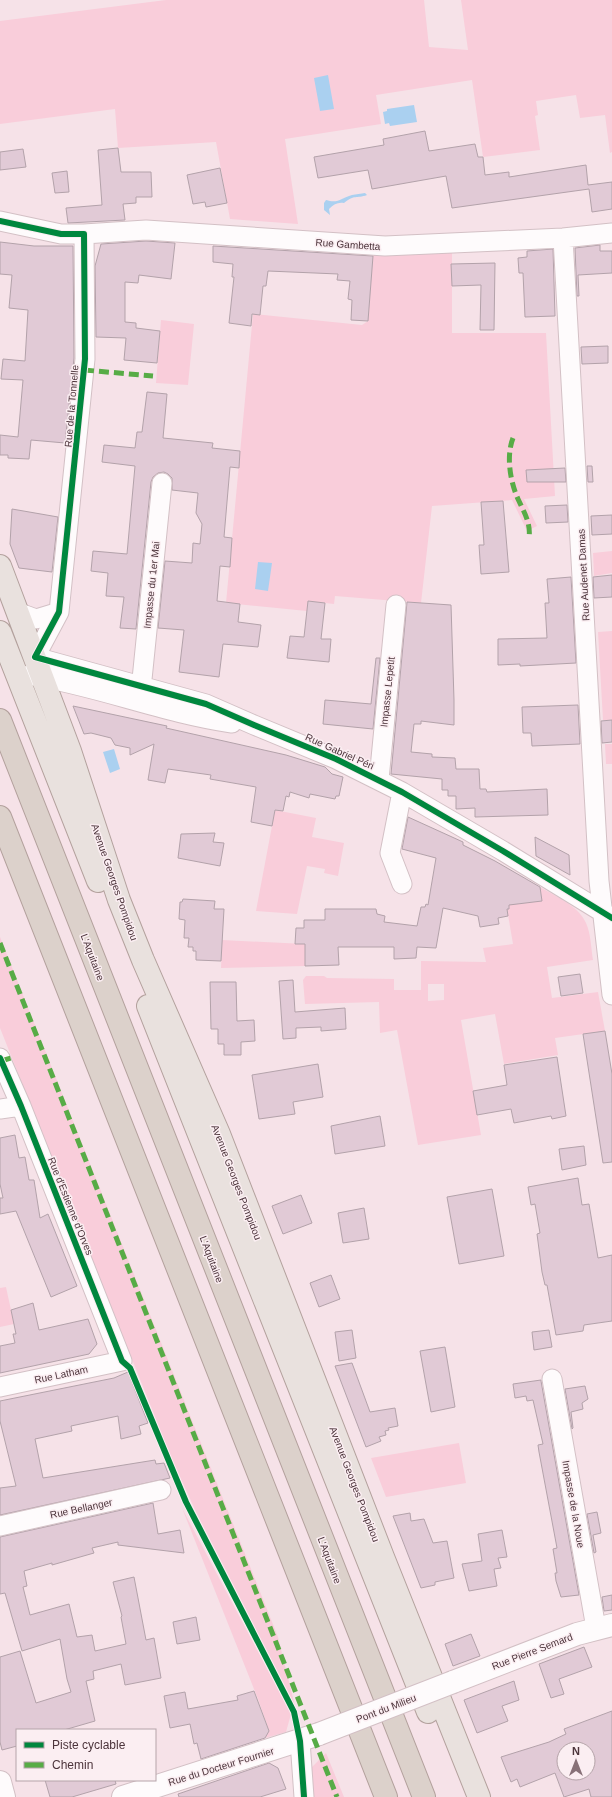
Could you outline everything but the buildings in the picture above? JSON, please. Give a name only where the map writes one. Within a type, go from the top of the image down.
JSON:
[{"type":"highway","name":"L'Aquitaine","points":[[0,720],[424,1797]]},
{"type":"highway","points":[[0,817],[386,1797]]},
{"type":"main road","name":"Avenue Georges Pompidou","points":[[0,566],[43,677],[84,790],[122,908],[143,960],[219,1134],[383,1557],[479,1797]]},
{"type":"main road","name":"Avenue Georges Pompidou","points":[[0,632],[462,1797]]},
{"type":"street","points":[[0,221],[61,234],[84,234]]},
{"type":"street","name":"Rue Gambetta","points":[[84,234],[146,230],[385,246],[563,238],[612,233]]},
{"type":"street","name":"Rue de la Tonnelle","points":[[35,657],[59,612],[85,358],[84,234]]},
{"type":"street","name":"Rue Audenet Damas","points":[[563,238],[612,994]]},
{"type":"street","name":"Impasse du 1er Mai","points":[[140,694],[162,483]]},
{"type":"street","name":"Impasse Lepetit","points":[[379,779],[396,605]]},
{"type":"street","points":[[17,612],[36,619],[59,612]]},
{"type":"street","name":"Rue Gabriel Péri","points":[[35,657],[140,694]]},
{"type":"street","name":"Rue Gabriel Péri","points":[[16,672],[206,704],[336,759],[379,779],[503,851],[607,915]]},
{"type":"street","points":[[402,792],[390,853],[402,884]]},
{"type":"street","name":"Rue d'Estienne d'Orves","points":[[0,1058],[21,1106],[122,1361]]},
{"type":"street","points":[[0,1109],[21,1106]]},
{"type":"street","name":"Rue Latham","points":[[0,1387],[122,1361]]},
{"type":"street","name":"Impasse de la Noue","points":[[552,1379],[604,1627]]},
{"type":"street","name":"Rue Bellanger","points":[[0,1526],[162,1490]]},
{"type":"street","name":"Rue Pierre Semard","points":[[453,1682],[577,1634],[604,1627]]},
{"type":"street","name":"Pont du Milieu","points":[[310,1738],[453,1682]]},
{"type":"street","points":[[304,1797],[310,1738]]},
{"type":"street","name":"Rue du Docteur Fournier","points":[[123,1797],[310,1738]]},
{"type":"street","points":[[0,1782],[4,1797]]},
{"type":"shaded area","points":[[166,0],[424,0],[429,47],[468,50],[461,0],[612,0],[612,152],[610,153],[605,115],[580,118],[576,95],[536,101],[538,115],[535,116],[540,150],[483,157],[472,80],[376,95],[381,124],[285,139],[298,224],[230,219],[216,142],[118,148],[115,109],[0,124],[0,21]]},
{"type":"shaded area","points":[[452,251],[452,333],[546,333],[555,496],[524,499],[537,526],[527,531],[512,500],[432,506],[421,603],[335,596],[334,604],[308,601],[307,611],[226,603],[253,314],[362,325],[368,321],[373,254]]},
{"type":"shaded area","points":[[161,320],[194,324],[188,385],[156,383]]},
{"type":"shaded area","points":[[612,551],[612,573],[594,576],[593,553]]},
{"type":"shaded area","points":[[612,631],[612,720],[603,720],[598,632]]},
{"type":"shaded area","points":[[605,744],[612,744],[612,764],[606,764]]},
{"type":"shaded area","points":[[275,810],[316,818],[312,837],[344,843],[338,876],[324,873],[325,869],[307,866],[297,914],[256,911]]},
{"type":"shaded area","points":[[540,887],[566,902],[583,917],[589,932],[593,960],[547,967],[552,998],[598,992],[605,1031],[555,1038],[558,1055],[504,1064],[495,1014],[461,1020],[481,1135],[418,1145],[397,1030],[380,1033],[379,1002],[305,1004],[303,980],[306,976],[324,976],[327,978],[394,979],[394,990],[421,990],[421,961],[486,962],[483,948],[513,944],[507,909],[509,908],[509,904]],"holes":[[[428,984],[444,984],[444,1000],[428,1001]]]},
{"type":"shaded area","points":[[0,937],[278,1637],[295,1706],[196,1512],[171,1457],[0,1028]]},
{"type":"shaded area","points":[[222,940],[305,944],[305,966],[221,968]]},
{"type":"shaded area","points":[[6,1287],[14,1324],[0,1327],[0,1288]]},
{"type":"shaded area","points":[[459,1443],[466,1483],[386,1497],[371,1458]]},
{"type":"shaded area","points":[[182,1508],[291,1714],[286,1732],[265,1738],[269,1731],[258,1699]]},
{"type":"shaded area","points":[[326,1753],[344,1797],[313,1797],[308,1771]]},
{"type":"water","points":[[328,75],[334,109],[320,111],[314,78]]},
{"type":"water","points":[[414,105],[417,122],[390,126],[389,123],[385,124],[383,112],[387,111],[387,109]]},
{"type":"water","points":[[365,193],[367,195],[334,205],[329,209],[330,215],[324,210],[324,203],[326,200],[337,201],[352,195]]},
{"type":"water","points":[[258,562],[272,563],[268,591],[255,589]]},
{"type":"water","points":[[114,749],[120,769],[110,773],[103,752]]},
{"type":"marked path","points":[[84,370],[153,376]]},
{"type":"marked path","points":[[513,438],[509,460],[511,477],[515,492],[528,522],[529,538]]},
{"type":"marked path","points":[[0,943],[337,1797]]},
{"type":"marked path","points":[[1,1061],[11,1058]]},
{"type":"cycle path","points":[[0,221],[61,234],[84,234],[85,359],[59,612],[35,657],[206,704],[336,759],[402,792],[503,851],[612,918]]},
{"type":"cycle path","points":[[0,1058],[21,1106],[122,1361],[130,1368],[186,1502],[294,1712],[300,1741],[304,1797]]}]
